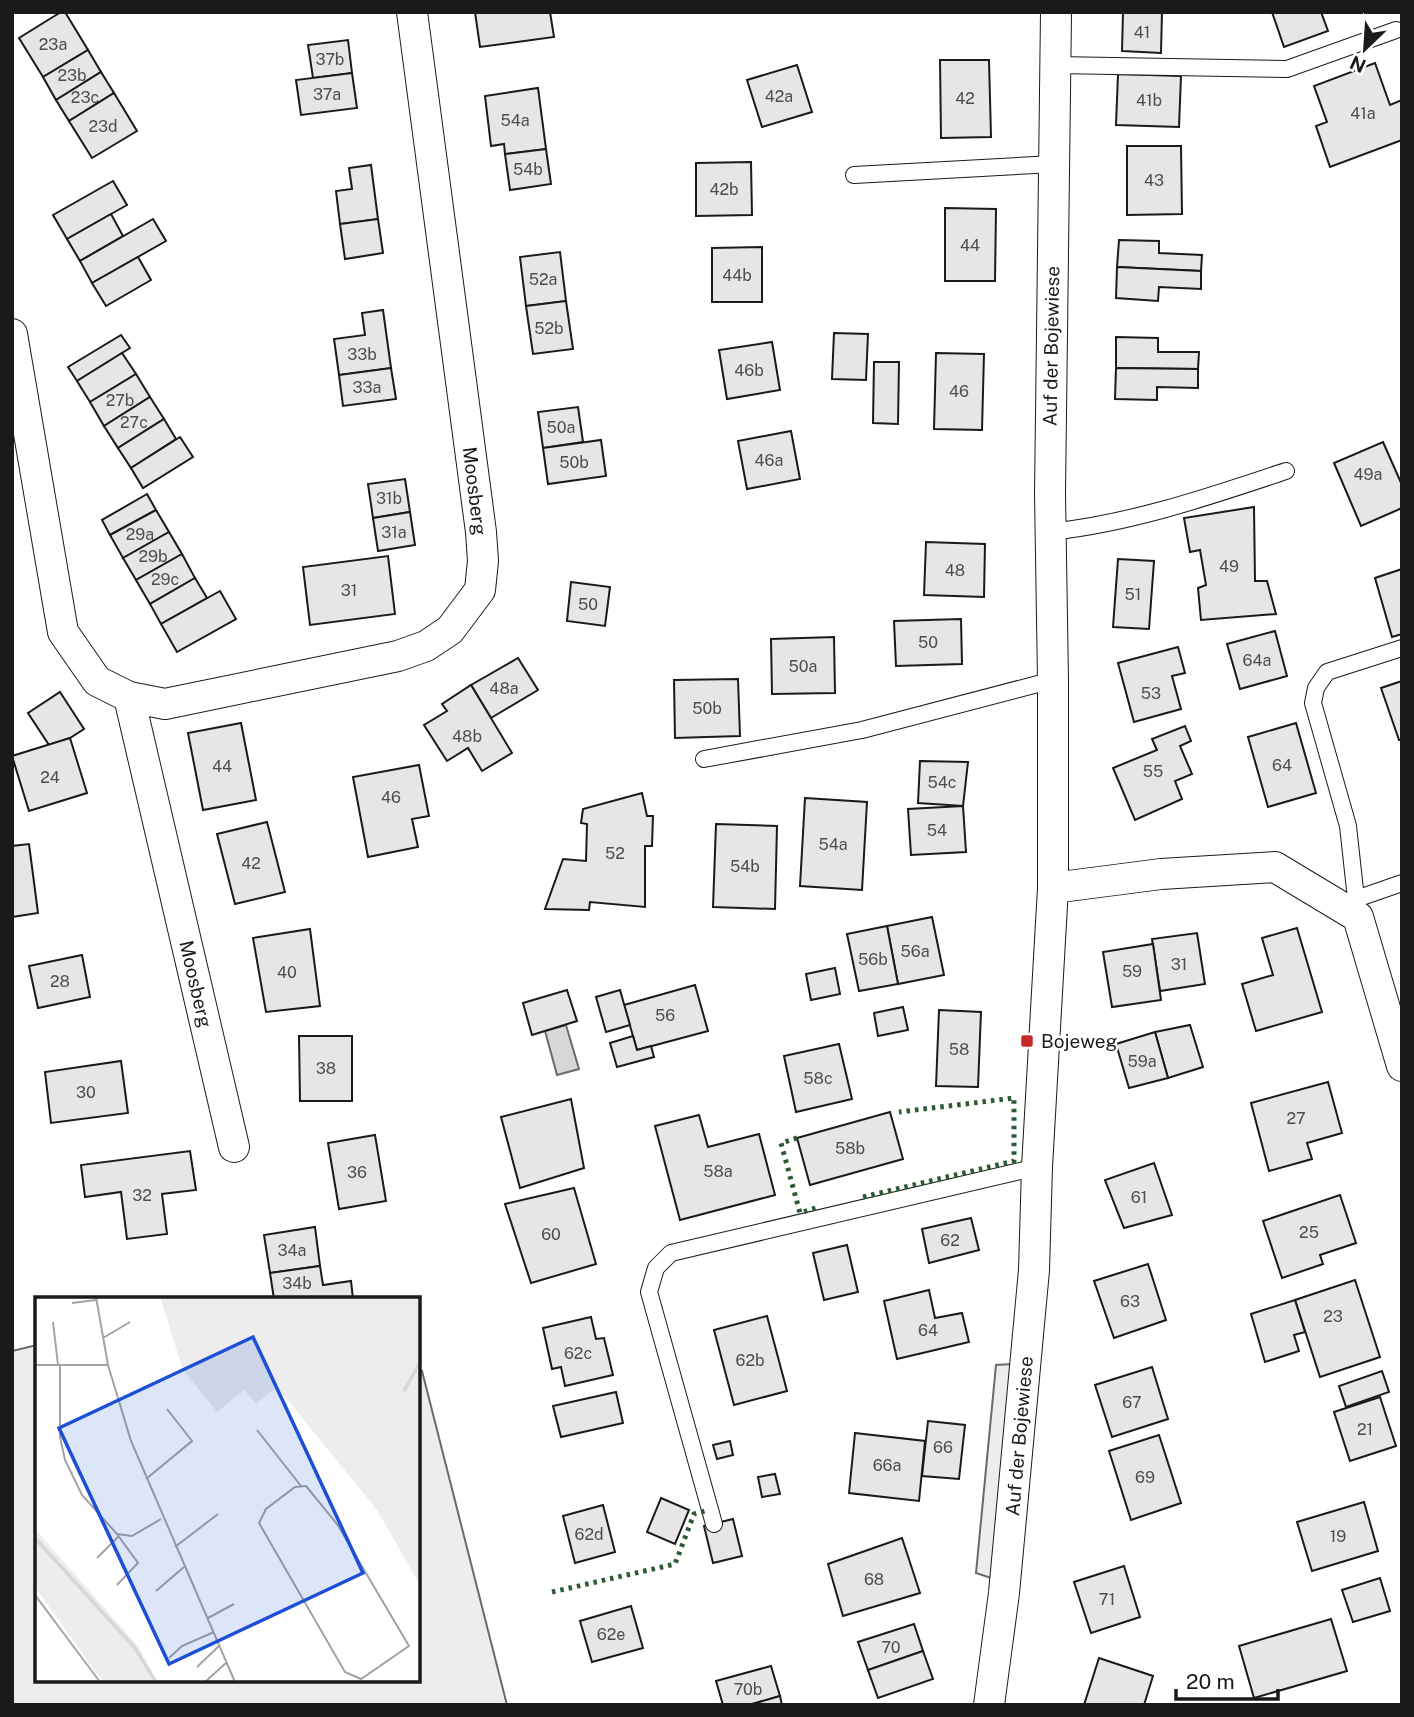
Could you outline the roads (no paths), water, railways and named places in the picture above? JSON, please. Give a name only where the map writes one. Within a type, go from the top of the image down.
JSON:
[{"type":"street","name":"Moosberg","points":[[12,334],[63,632],[97,681],[129,697],[165,704],[398,656],[426,646],[450,630],[480,590],[483,561],[412,12]]},
{"type":"street","name":"Auf der Bojewiese","points":[[989,1705],[1020,1439],[1034,1270],[1037,1167],[1053,888],[1054,680],[1050,532],[1056,12]]},
{"type":"street","name":"Moosberg","points":[[129,697],[234,1147]]},
{"type":"street","points":[[1053,888],[1161,874],[1275,867],[1357,908],[1402,1066]]},
{"type":"lane","points":[[1055,65],[1287,69],[1396,30]]},
{"type":"lane","points":[[854,175],[1054,163]]},
{"type":"lane","points":[[1050,532],[1079,529],[1168,510],[1286,471]]},
{"type":"lane","points":[[1402,648],[1327,672],[1316,688],[1313,703],[1348,826],[1357,908],[1402,883]]},
{"type":"lane","points":[[704,759],[862,730],[1054,680]]},
{"type":"lane","points":[[714,1524],[649,1292],[656,1268],[671,1253],[1037,1167]]},
{"type":"place","name":"Bojeweg","points":[[1027,1041]]}]
